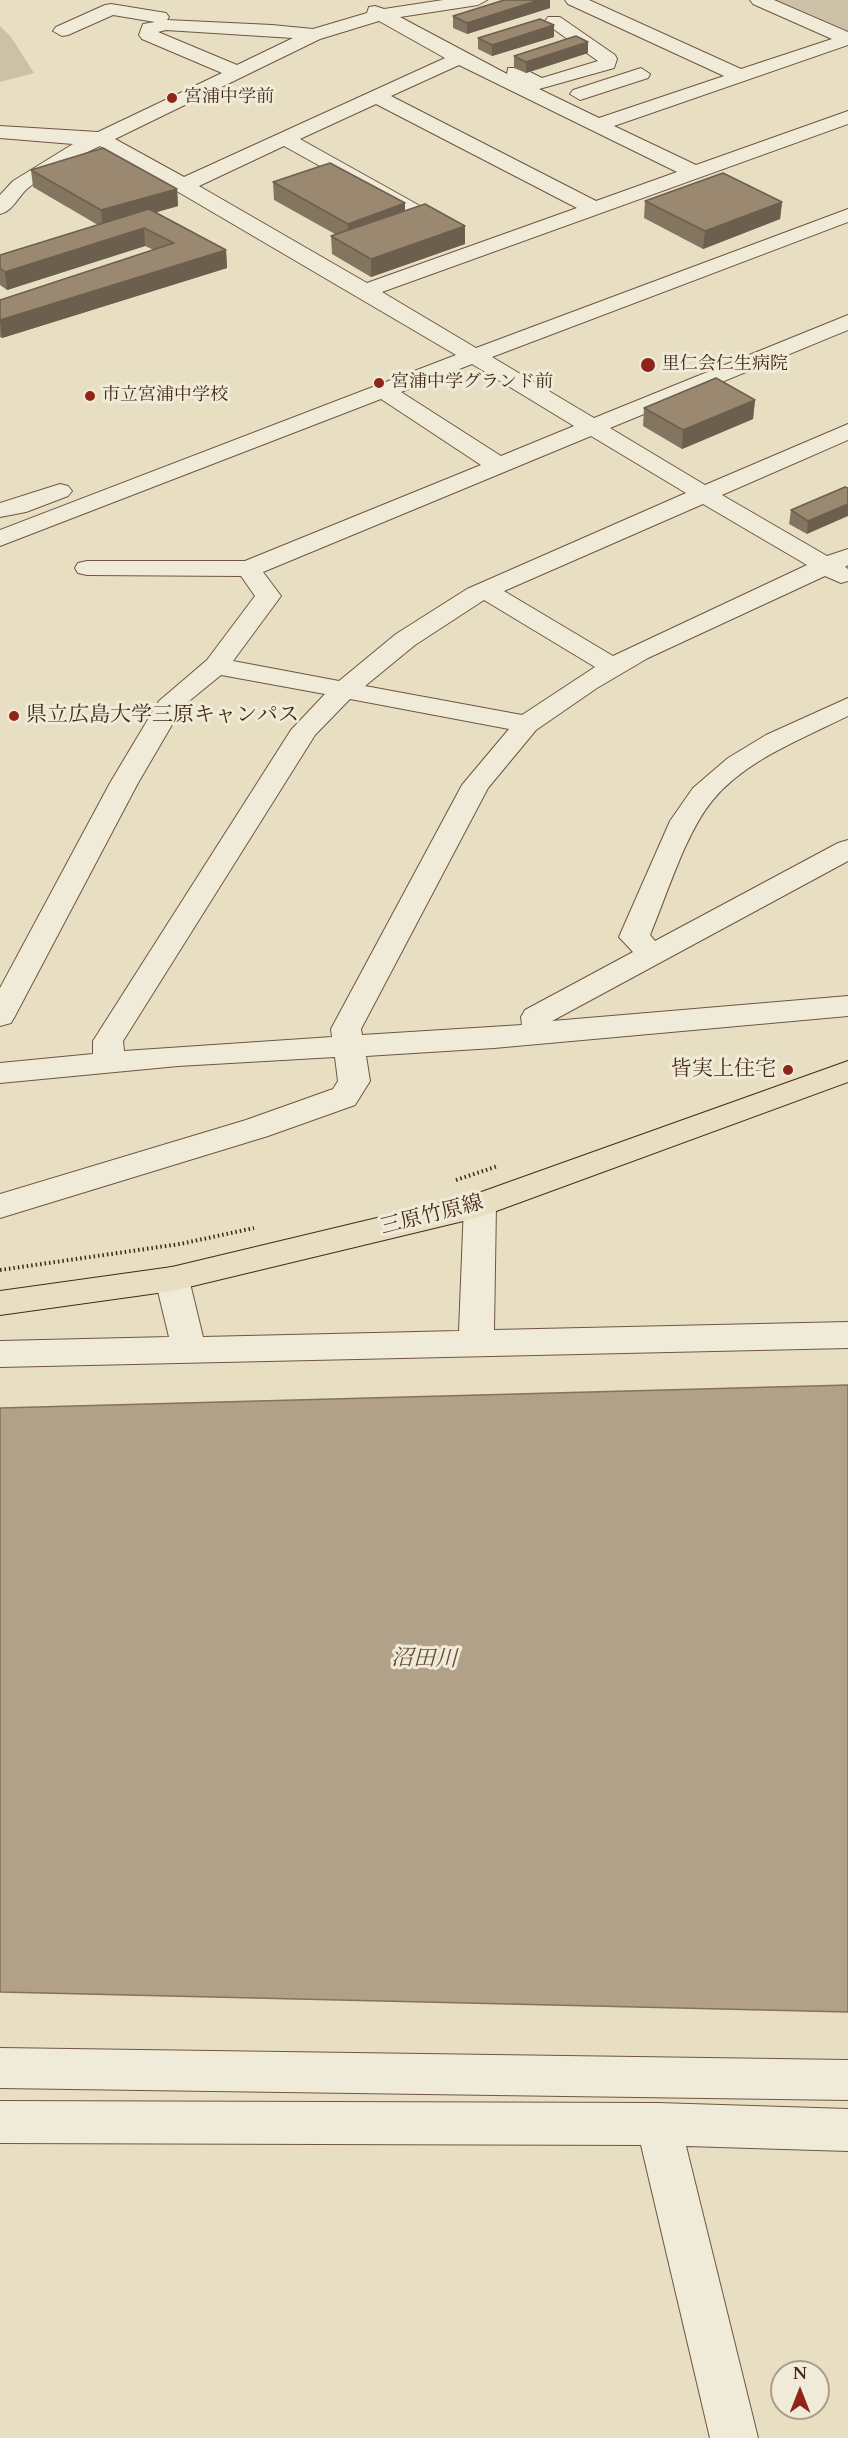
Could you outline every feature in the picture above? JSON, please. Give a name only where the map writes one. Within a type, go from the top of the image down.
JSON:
[{"type":"main road","name":"三原竹原線","points":[[0,1303],[172,1279],[480,1205],[848,1071]]},
{"type":"street","points":[[148,0],[163,21]]},
{"type":"street","points":[[574,0],[740,76]]},
{"type":"street","points":[[759,0],[848,39]]},
{"type":"street","points":[[359,4],[540,84],[607,64],[608,59],[554,21]]},
{"type":"street","points":[[0,207],[20,185],[64,156],[234,71],[314,35],[380,15],[486,5]]},
{"type":"street","points":[[462,20],[486,5]]},
{"type":"street","points":[[62,31],[111,9],[163,21],[314,35]]},
{"type":"street","points":[[531,27],[594,9]]},
{"type":"street","points":[[163,21],[149,28],[148,35],[234,71]]},
{"type":"street","points":[[442,27],[465,49],[553,104],[694,172]]},
{"type":"street","points":[[598,125],[848,39]]},
{"type":"street","points":[[184,185],[376,96],[465,49]]},
{"type":"street","points":[[553,104],[641,74]]},
{"type":"street","points":[[376,96],[594,208]]},
{"type":"street","points":[[365,291],[848,117]]},
{"type":"street","points":[[0,132],[67,138],[100,138],[365,291],[590,428],[704,494],[841,567]]},
{"type":"street","points":[[285,138],[483,248]]},
{"type":"street","points":[[0,538],[209,456],[387,392],[848,215]]},
{"type":"street","points":[[87,568],[249,569],[848,322]]},
{"type":"street","points":[[387,392],[498,465]]},
{"type":"street","points":[[109,1062],[108,1041],[304,730],[343,689],[378,658],[425,624],[485,590],[848,431]]},
{"type":"street","points":[[0,510],[17,507],[174,450],[189,449],[209,456]]},
{"type":"street","points":[[0,1206],[257,1128],[344,1098],[354,1081],[346,1029],[476,785],[527,724],[639,652],[841,567]]},
{"type":"street","points":[[0,1016],[124,783],[172,701],[216,666],[268,596],[249,569]]},
{"type":"street","points":[[485,590],[613,667]]},
{"type":"street","points":[[216,666],[527,724]]},
{"type":"street","points":[[652,954],[634,937],[684,821],[704,794],[738,764],[776,741],[848,706]]},
{"type":"street","points":[[538,1033],[536,1017],[848,849]]},
{"type":"street","points":[[0,1072],[178,1056],[538,1033],[848,1006]]},
{"type":"street","points":[[476,1343],[480,1205]]},
{"type":"street","points":[[172,1279],[189,1349]]},
{"type":"street","points":[[0,1354],[848,1335]]},
{"type":"street","points":[[0,2068],[848,2080]]},
{"type":"street","points":[[0,2122],[658,2124],[848,2130]]},
{"type":"street","points":[[658,2124],[734,2438]]},
{"type":"path","points":[[453,1181],[509,1162]]},
{"type":"path","points":[[0,1270],[180,1244],[260,1227]]},
{"type":"shaded area","points":[[775,0],[848,0],[848,34]]},
{"type":"shaded area","points":[[0,26],[11,37],[34,73],[0,82]]},
{"type":"water","name":"沼田川","points":[[848,1385],[848,2012],[0,1992],[0,1408]]},
{"type":"building","points":[[504,0],[539,0],[467,23],[453,16]]},
{"type":"building","points":[[540,19],[554,25],[492,45],[478,38]]},
{"type":"building","points":[[576,36],[588,42],[526,62],[514,56]]},
{"type":"building","points":[[103,148],[177,189],[101,210],[31,170]]},
{"type":"building","points":[[330,163],[405,203],[348,224],[273,182]]},
{"type":"building","points":[[723,173],[782,202],[705,231],[645,201]]},
{"type":"building","points":[[425,204],[465,226],[371,259],[331,236]]},
{"type":"building","points":[[149,209],[226,250],[0,320],[0,300],[174,243],[144,228],[5,272],[0,268],[0,255]]},
{"type":"building","points":[[716,378],[755,400],[683,430],[644,408]]},
{"type":"building","points":[[845,487],[848,488],[848,504],[808,521],[791,510]]},
{"type":"place","name":"宮浦中学前","points":[[172,98]]},
{"type":"place","name":"里仁会仁生病院","points":[[648,365]]},
{"type":"place","name":"宮浦中学グランド前","points":[[379,383]]},
{"type":"place","name":"市立宮浦中学校","points":[[90,396]]},
{"type":"place","name":"県立広島大学三原キャンパス","points":[[14,716]]},
{"type":"place","name":"皆実上住宅","points":[[788,1070]]}]
